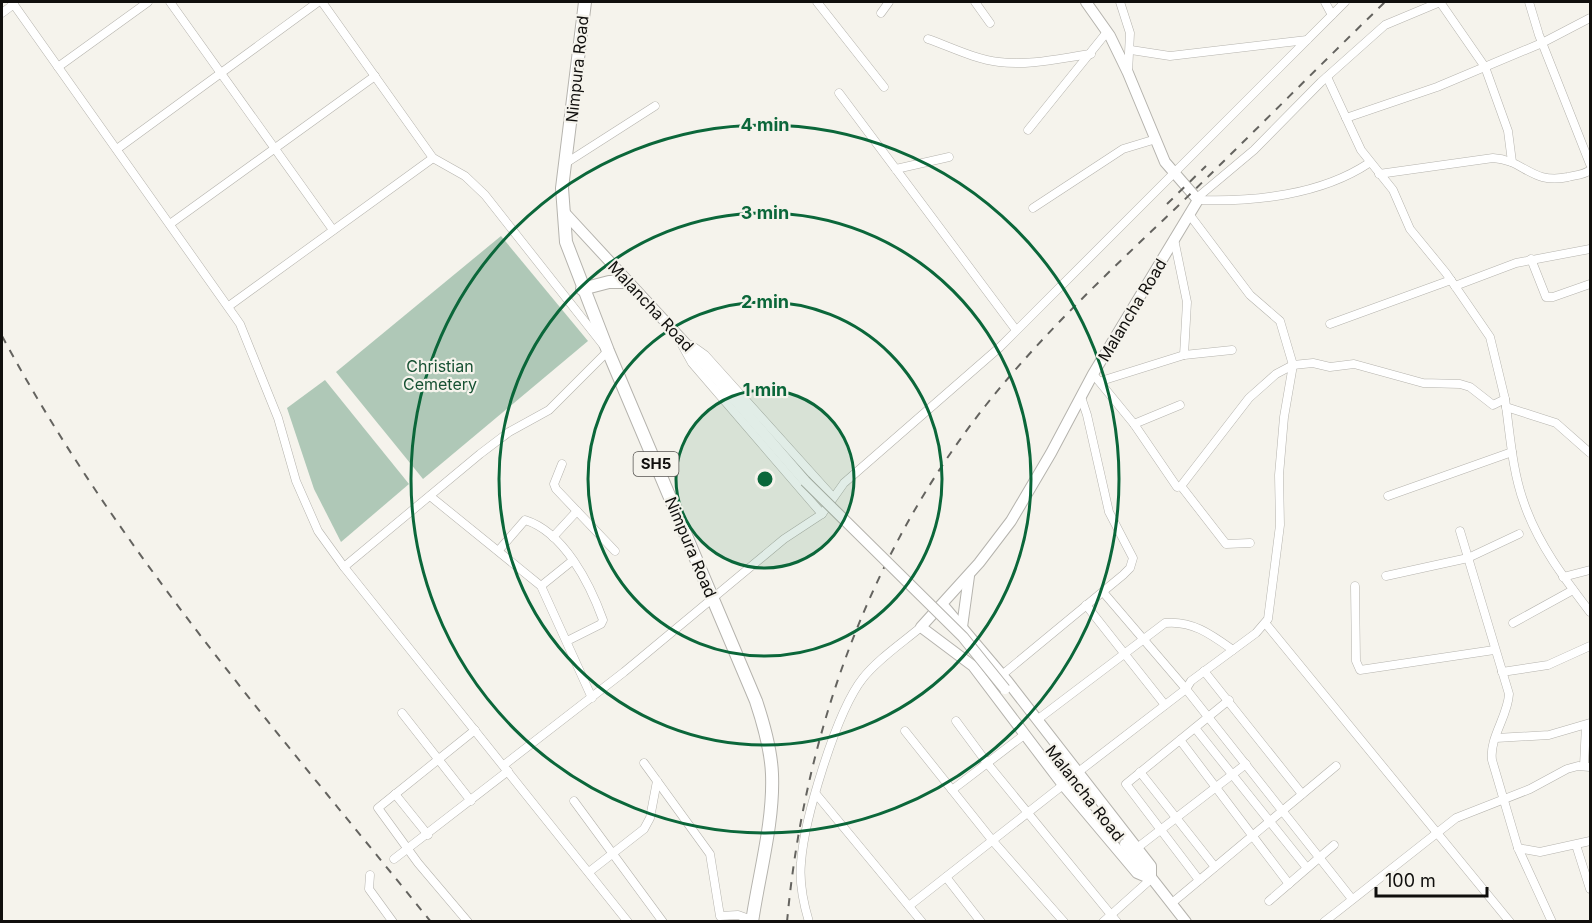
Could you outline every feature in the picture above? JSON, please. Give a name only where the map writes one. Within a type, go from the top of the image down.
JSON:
[{"type":"main road","name":"Nimpura Road","points":[[585,2],[566,163],[563,211],[566,242],[608,351],[756,701],[767,736],[772,773],[767,825],[752,921]]},
{"type":"main road","points":[[582,288],[609,282],[628,282]]},
{"type":"street","points":[[58,67],[147,2]]},
{"type":"street","points":[[170,2],[333,230]]},
{"type":"street","points":[[117,149],[320,2],[433,158],[465,176],[485,195],[608,351],[549,410],[509,432],[344,567]]},
{"type":"street","points":[[817,2],[884,87]]},
{"type":"street","points":[[880,13],[890,2]]},
{"type":"street","points":[[975,2],[990,23]]},
{"type":"street","points":[[1086,2],[1107,32],[1128,73],[1165,162],[1198,199],[1257,199],[1331,183],[1348,177],[1369,164]]},
{"type":"street","points":[[1120,2],[1130,33],[1131,50],[1128,73]]},
{"type":"street","points":[[1325,2],[1332,15]]},
{"type":"street","points":[[394,859],[471,801],[506,768],[712,597],[784,539],[822,514],[832,496],[844,483],[1016,330],[1345,2]]},
{"type":"street","points":[[1198,199],[1254,150],[1327,77],[1393,20],[1440,2],[1485,67],[1508,131],[1512,162]]},
{"type":"street","points":[[1529,2],[1542,43],[1587,141],[1590,164]]},
{"type":"street","points":[[2,13],[13,3],[229,306],[259,366],[296,481],[313,521],[344,567],[628,921]]},
{"type":"street","points":[[1346,118],[1437,87],[1542,43],[1590,20]]},
{"type":"street","points":[[1028,130],[1107,32]]},
{"type":"street","points":[[928,39],[979,58],[997,62],[1033,62],[1091,54]]},
{"type":"street","points":[[1131,50],[1170,56],[1307,40]]},
{"type":"street","points":[[170,224],[375,76]]},
{"type":"street","points":[[1327,77],[1369,164],[1393,190],[1410,229],[1453,283],[1490,337],[1506,403],[1512,452],[1524,505],[1563,577],[1590,612]]},
{"type":"street","points":[[839,93],[1016,330]]},
{"type":"street","points":[[566,163],[655,106]]},
{"type":"street","points":[[1033,208],[1123,148],[1156,139]]},
{"type":"street","points":[[896,169],[949,157]]},
{"type":"street","points":[[229,306],[433,158]]},
{"type":"street","points":[[1379,174],[1493,158],[1512,162],[1550,180],[1584,174],[1590,170]]},
{"type":"street","name":"Malancha Road","points":[[921,627],[970,573],[1011,520],[1080,397],[1097,378],[1198,199]]},
{"type":"street","name":"Malancha Road","points":[[563,211],[676,333],[805,482],[963,637],[1186,921]]},
{"type":"street","points":[[1077,773],[1266,624],[1280,525],[1279,475],[1284,417],[1293,365],[1280,321],[1250,295],[1190,214]]},
{"type":"street","points":[[1174,239],[1186,302],[1184,355]]},
{"type":"street","points":[[1330,324],[1531,259],[1590,249]]},
{"type":"street","points":[[1531,259],[1546,297],[1553,297],[1590,284]]},
{"type":"street","points":[[676,333],[705,355],[832,496]]},
{"type":"street","points":[[676,333],[692,363],[822,514]]},
{"type":"street","points":[[1181,486],[1174,486],[1134,424],[1097,378],[1184,355],[1232,350]]},
{"type":"street","points":[[1181,486],[1249,398],[1276,374],[1293,365],[1313,363],[1330,367],[1354,364],[1423,383],[1460,384],[1470,387],[1492,405],[1506,403],[1556,423],[1590,453]]},
{"type":"street","points":[[1002,675],[1130,568],[1133,558],[1109,512],[1088,415],[1080,397]]},
{"type":"street","points":[[1134,424],[1180,405]]},
{"type":"street","points":[[1388,496],[1512,452]]},
{"type":"street","points":[[562,464],[554,483],[556,489],[615,551]]},
{"type":"street","points":[[1181,486],[1221,540],[1230,545],[1250,543]]},
{"type":"street","points":[[430,496],[542,586],[592,698]]},
{"type":"street","points":[[553,537],[577,511]]},
{"type":"street","points":[[498,550],[525,520],[553,537],[572,561],[587,582],[603,620],[601,624],[567,641]]},
{"type":"street","points":[[1460,531],[1509,694],[1491,753],[1518,848],[1552,921]]},
{"type":"street","points":[[1386,576],[1468,558],[1519,534]]},
{"type":"street","points":[[542,586],[572,561]]},
{"type":"street","points":[[1563,577],[1590,570]]},
{"type":"street","points":[[962,627],[970,573]]},
{"type":"street","points":[[1355,586],[1356,661],[1360,670],[1494,650]]},
{"type":"street","points":[[1513,623],[1573,590]]},
{"type":"street","points":[[1103,592],[1186,689],[1284,810],[1352,899]]},
{"type":"street","points":[[942,604],[1002,675],[1151,866],[1151,879],[1103,921]]},
{"type":"street","points":[[1086,605],[1166,705]]},
{"type":"street","points":[[1037,720],[1158,627],[1174,622],[1208,632],[1233,650]]},
{"type":"street","points":[[1266,624],[1510,921]]},
{"type":"street","points":[[809,921],[800,885],[800,864],[804,834],[830,747],[851,697],[863,677],[921,627],[973,666],[1063,785],[1137,873],[1151,879]]},
{"type":"street","points":[[1502,672],[1548,665],[1590,646]]},
{"type":"street","points":[[1204,671],[1302,794]]},
{"type":"street","points":[[1199,880],[1126,784],[1229,700]]},
{"type":"street","points":[[402,714],[471,801]]},
{"type":"street","points":[[956,721],[987,763],[1117,921]]},
{"type":"street","points":[[1324,921],[1435,832],[1456,818],[1530,789],[1567,769],[1587,766],[1588,724],[1549,735],[1496,738]]},
{"type":"street","points":[[1196,728],[1307,868]]},
{"type":"street","points":[[468,921],[408,850],[378,808],[475,730]]},
{"type":"street","points":[[905,731],[992,840],[1064,921]]},
{"type":"street","points":[[952,790],[1024,735]]},
{"type":"street","points":[[1180,740],[1289,884]]},
{"type":"street","points":[[644,763],[710,854],[718,913],[724,916],[738,915],[752,921]]},
{"type":"street","points":[[1137,848],[1246,764]]},
{"type":"street","points":[[1172,903],[1336,766]]},
{"type":"street","points":[[1140,772],[1215,867]]},
{"type":"street","points":[[589,872],[648,823],[657,781]]},
{"type":"street","points":[[909,906],[1063,785]]},
{"type":"street","points":[[395,794],[428,835]]},
{"type":"street","points":[[816,794],[922,921]]},
{"type":"street","points":[[574,801],[663,921]]},
{"type":"street","points":[[1518,848],[1540,852],[1590,841]]},
{"type":"street","points":[[1269,902],[1334,844]]},
{"type":"street","points":[[1576,845],[1590,889]]},
{"type":"street","points":[[370,875],[369,889],[393,921]]},
{"type":"street","points":[[946,877],[981,921]]},
{"type":"green space","name":"Christian Cemetery","points":[[501,236],[588,341],[423,479],[336,372]]},
{"type":"green space","points":[[325,380],[409,484],[341,542],[314,489],[287,408]]},
{"type":"railway","points":[[787,922],[796,852],[809,783],[827,715],[849,649],[876,584],[908,522],[945,462],[986,405],[1031,352],[1104,277],[1385,2]]},
{"type":"railway","points":[[1167,204],[1206,166]]},
{"type":"railway","points":[[2,336],[47,415],[148,566],[259,710],[431,922]]}]
